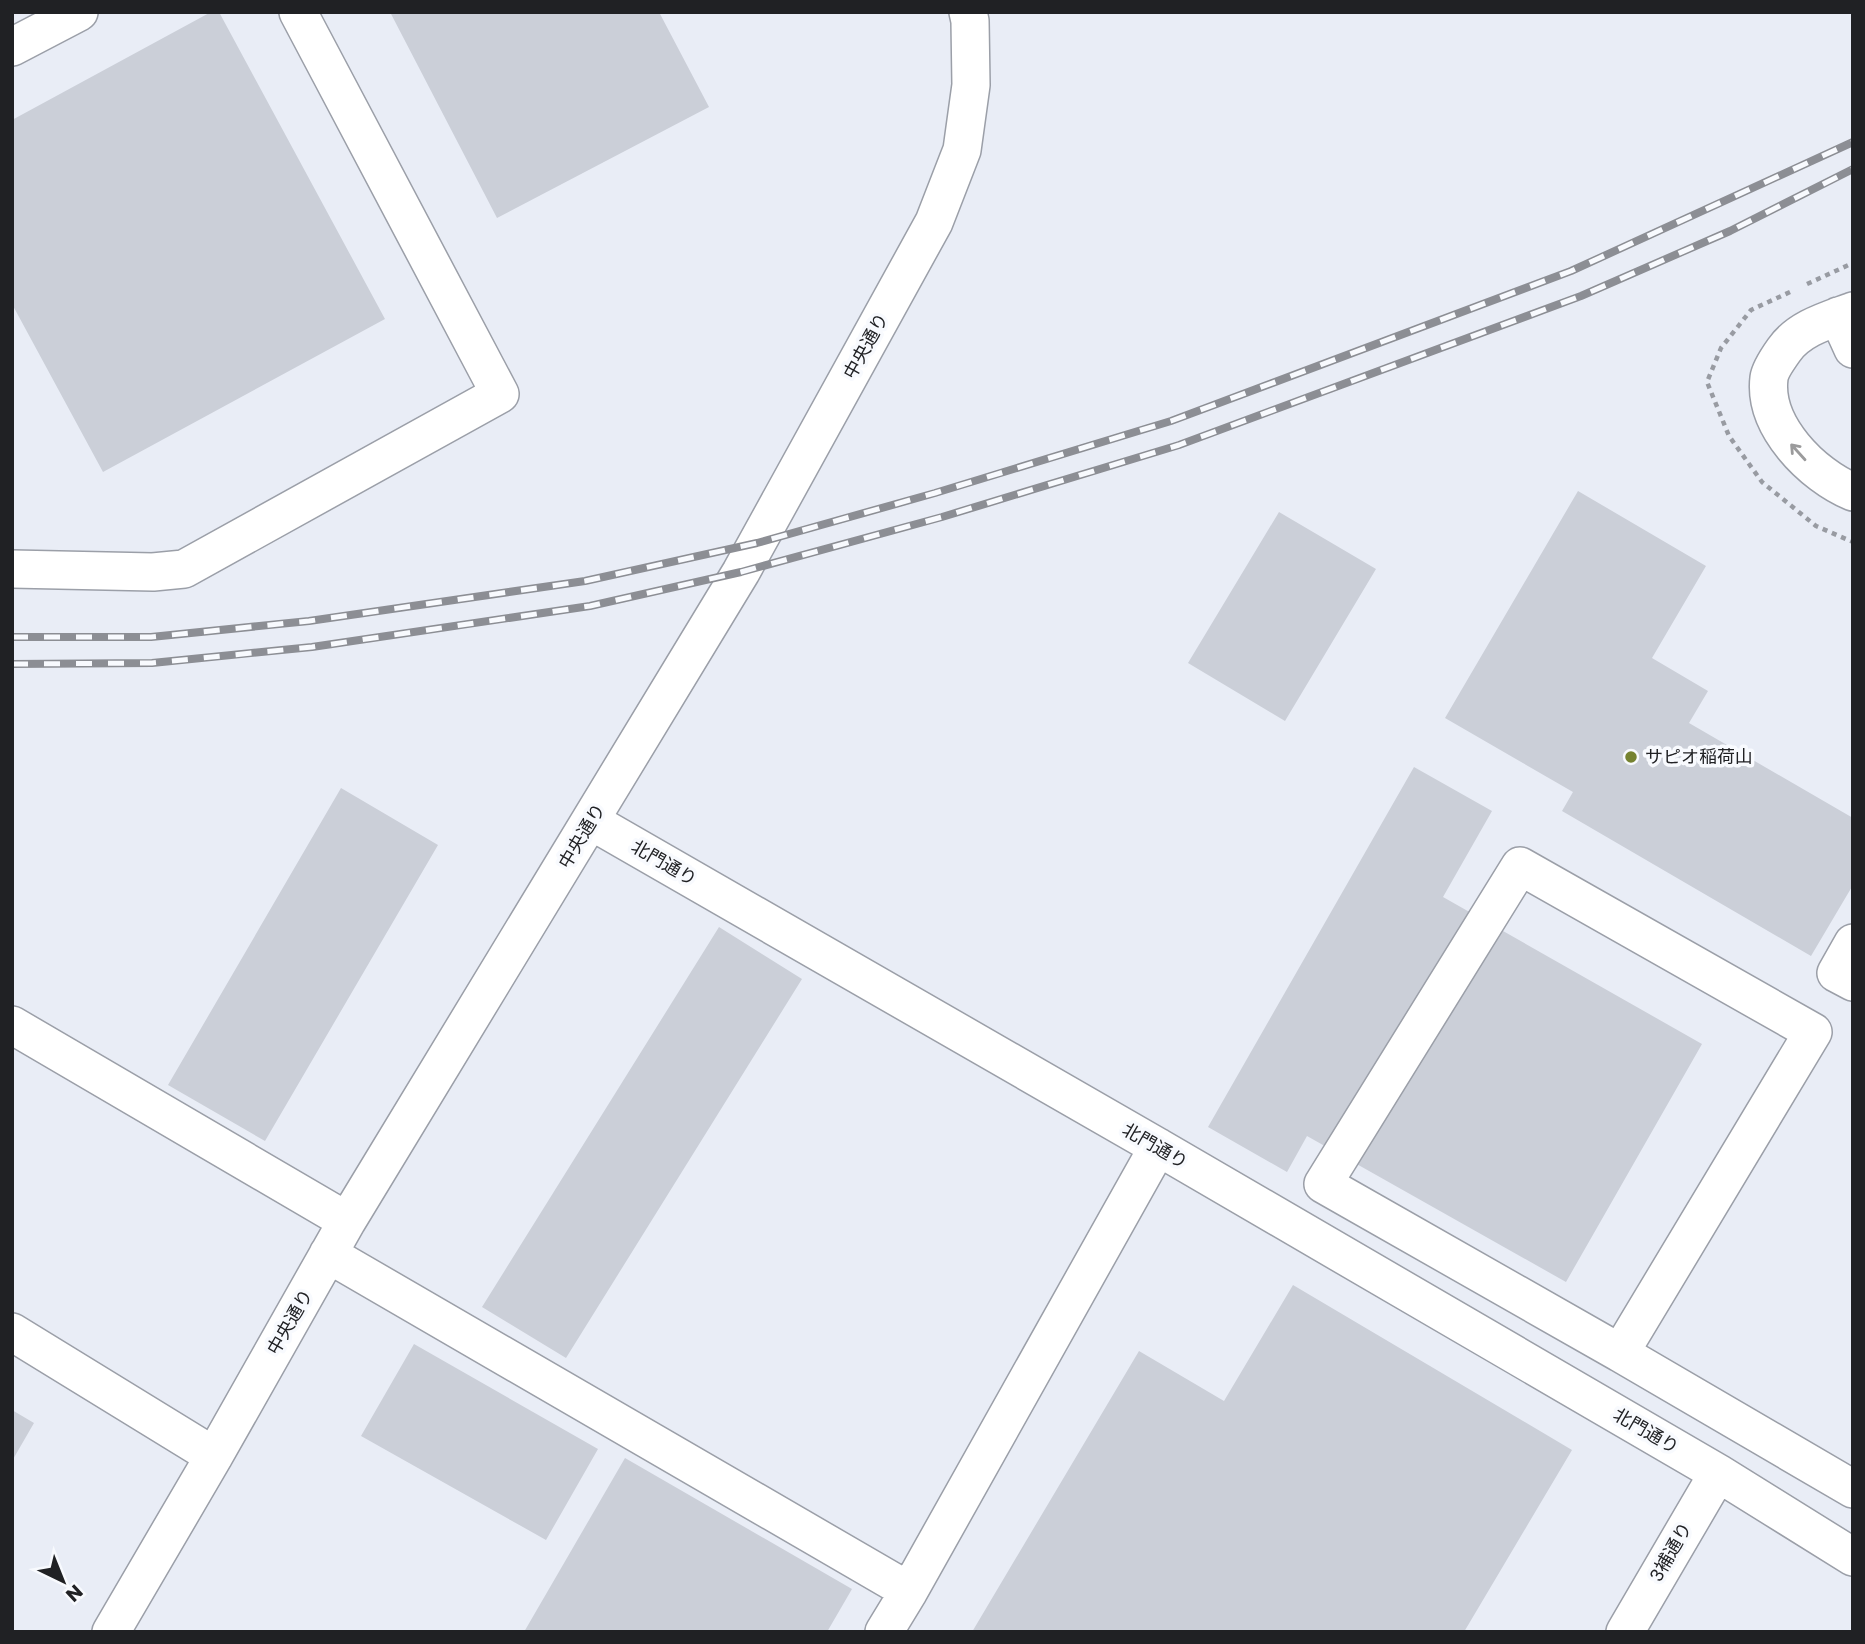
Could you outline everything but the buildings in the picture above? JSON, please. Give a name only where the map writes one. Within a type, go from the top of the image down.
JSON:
[{"type":"street","points":[[12,47],[79,12]]},
{"type":"street","points":[[12,569],[153,572],[184,569],[500,394],[298,12]]},
{"type":"street","name":"中央通り","points":[[111,1632],[347,1221],[741,572],[934,222],[962,150],[971,85],[968,12]]},
{"type":"street","points":[[1848,325],[1802,332],[1784,349],[1769,376],[1771,408],[1787,440],[1807,462],[1837,486],[1853,492]]},
{"type":"street","name":"北門通り","points":[[591,821],[1718,1473],[1853,1557]]},
{"type":"street","points":[[1620,1353],[1813,1032],[1520,866],[1324,1184],[1853,1489]]},
{"type":"street","points":[[1853,943],[1836,973],[1853,982]]},
{"type":"street","points":[[12,1025],[347,1221]]},
{"type":"street","points":[[884,1632],[1158,1147]]},
{"type":"street","points":[[328,1254],[909,1591]]},
{"type":"street","points":[[12,1332],[214,1456]]},
{"type":"street","name":"3補通り","points":[[1625,1632],[1718,1473]]},
{"type":"railway","points":[[12,637],[151,637],[309,621],[585,581],[757,543],[935,493],[1171,421],[1571,271],[1853,142]]},
{"type":"railway","points":[[12,664],[152,663],[312,647],[590,606],[741,572],[942,517],[1179,445],[1581,296],[1730,231],[1853,169]]},
{"type":"place","name":"サピオ稲荷山","points":[[1631,757]]}]
